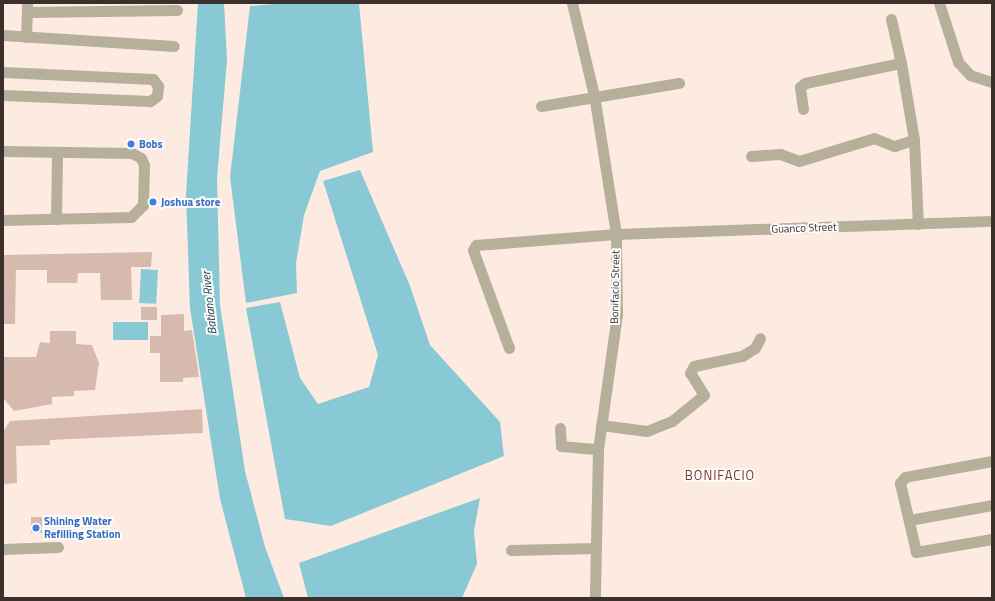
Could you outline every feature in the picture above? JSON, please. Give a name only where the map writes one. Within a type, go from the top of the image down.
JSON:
[{"type":"street","name":"Bonifacio Street","points":[[572,3],[594,95],[616,234],[617,314],[598,449],[595,598]]},
{"type":"street","points":[[939,3],[958,62],[970,75],[992,82]]},
{"type":"street","points":[[26,37],[27,8],[177,10]]},
{"type":"street","points":[[891,19],[914,140],[918,224]]},
{"type":"street","points":[[3,35],[174,46]]},
{"type":"street","points":[[803,109],[800,87],[805,83],[900,63]]},
{"type":"street","points":[[3,72],[153,79],[158,86],[157,96],[150,101],[3,95]]},
{"type":"street","points":[[541,106],[594,95],[678,83]]},
{"type":"street","points":[[751,156],[780,154],[799,161],[874,138],[894,146],[914,140]]},
{"type":"street","points":[[3,151],[132,153],[141,158],[144,171],[143,205],[131,217],[3,220]]},
{"type":"street","points":[[56,219],[57,152]]},
{"type":"street","name":"Guanco Street","points":[[509,348],[474,246],[616,234],[992,221]]},
{"type":"street","points":[[602,425],[647,431],[672,420],[704,396],[690,373],[694,366],[742,356],[755,348],[760,338]]},
{"type":"street","points":[[560,428],[561,446],[598,449]]},
{"type":"street","points":[[992,461],[901,480],[909,520],[918,552],[992,539]]},
{"type":"street","points":[[909,520],[992,505]]},
{"type":"street","points":[[3,548],[58,547]]},
{"type":"street","points":[[512,550],[595,548]]},
{"type":"water","name":"Batiano River","points":[[198,3],[224,3],[227,60],[217,178],[220,305],[245,471],[265,547],[284,598],[246,598],[220,499],[190,308],[186,195]]},
{"type":"water","points":[[285,3],[359,3],[373,152],[320,171],[304,215],[296,263],[297,293],[246,303],[230,177],[250,6]]},
{"type":"water","points":[[360,170],[410,286],[430,345],[500,422],[504,456],[331,526],[285,519],[246,308],[280,302],[300,378],[318,404],[369,387],[378,355],[323,181]]},
{"type":"water","points":[[141,269],[158,270],[156,304],[139,303]]},
{"type":"water","points":[[113,322],[148,322],[148,340],[113,340]]},
{"type":"water","points":[[480,498],[474,531],[477,564],[462,598],[308,598],[299,563]]},
{"type":"building","points":[[152,252],[151,267],[131,267],[132,300],[101,300],[100,273],[78,273],[77,283],[47,283],[47,270],[16,270],[15,324],[3,324],[3,255]]},
{"type":"building","points":[[141,307],[157,307],[157,320],[141,320]]},
{"type":"building","points":[[184,314],[184,331],[192,330],[199,377],[183,378],[183,382],[160,382],[160,353],[150,353],[150,336],[161,336],[161,315]]},
{"type":"building","points":[[50,331],[76,331],[76,344],[92,345],[99,363],[95,390],[74,391],[74,396],[52,397],[52,404],[14,411],[3,398],[3,357],[36,357],[40,342],[50,343]]},
{"type":"building","points":[[202,409],[203,433],[50,440],[50,445],[16,446],[17,483],[3,484],[3,432],[10,421]]},
{"type":"building","points":[[31,517],[42,517],[42,533],[31,533]]},
{"type":"place","name":"Bobs","points":[[131,144]]},
{"type":"place","name":"Joshua store","points":[[153,202]]},
{"type":"place","name":"Shining Water Refilling Station","points":[[36,528]]},
{"type":"district","name":"BONIFACIO","points":[[720,475]]}]
